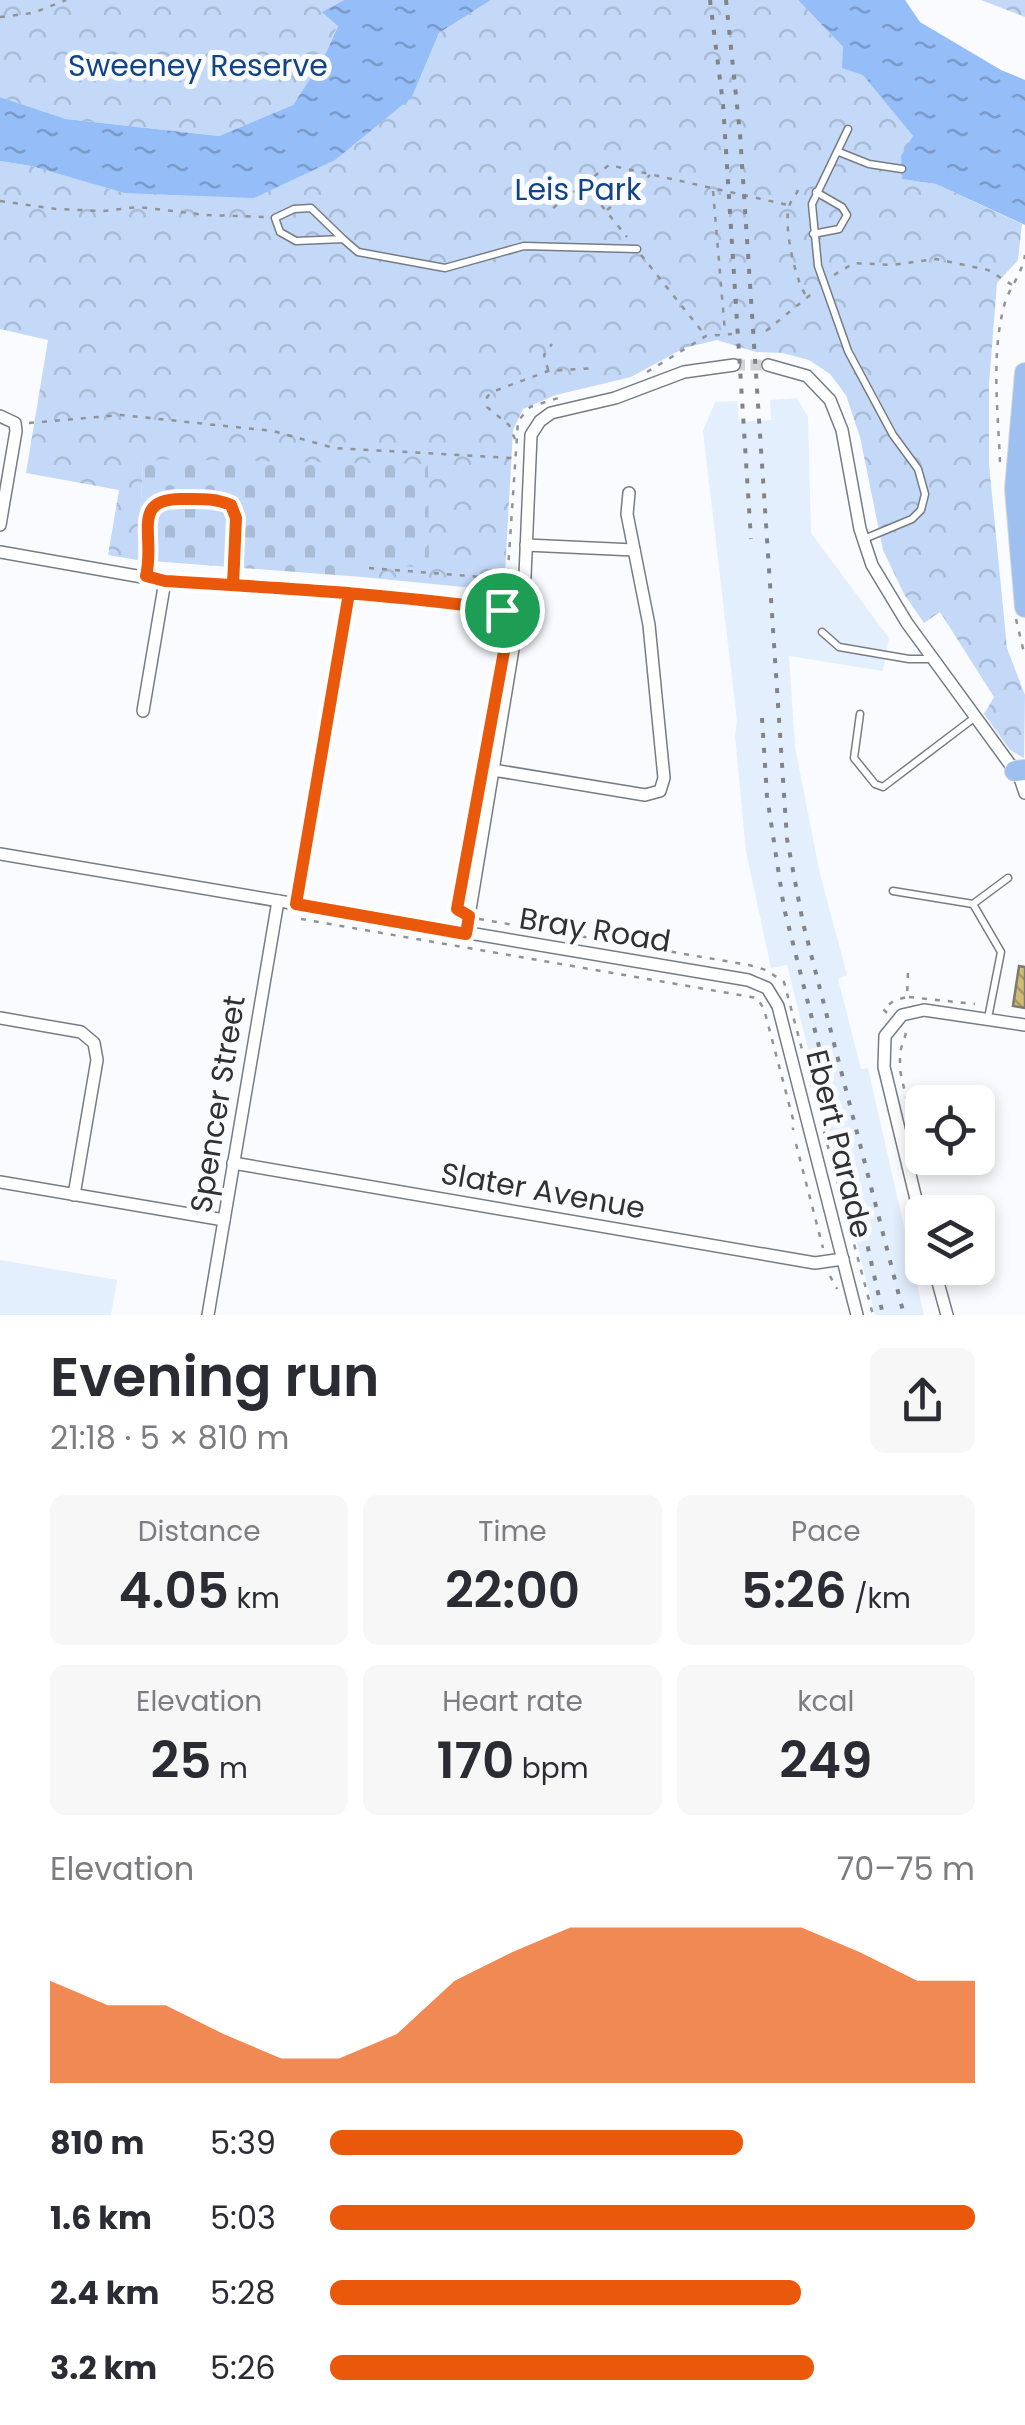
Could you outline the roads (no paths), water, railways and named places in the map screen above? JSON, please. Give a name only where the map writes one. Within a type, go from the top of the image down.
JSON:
[{"type":"highway","points":[[1025,373],[1015,489],[1025,607]]},
{"type":"street","points":[[466,934],[520,614],[530,435],[540,420],[551,413],[614,398],[684,372],[734,365]]},
{"type":"street","points":[[768,365],[807,376],[830,400],[846,445],[863,540],[887,592],[932,659],[1021,775],[1025,793]]},
{"type":"street","points":[[0,416],[16,423],[0,526]]},
{"type":"street","points":[[493,770],[646,796],[660,791],[664,778],[653,664],[627,514],[629,494]]},
{"type":"street","points":[[526,546],[634,550]]},
{"type":"street","points":[[0,552],[165,581],[429,600],[520,614]]},
{"type":"street","points":[[142,711],[165,581]]},
{"type":"street","points":[[296,904],[349,593]]},
{"type":"street","name":"Bray Road","points":[[0,854],[742,979],[766,988]]},
{"type":"street","name":"Spencer Street","points":[[208,1315],[278,901]]},
{"type":"street","name":"Ebert Parade","points":[[766,988],[778,1006],[856,1315]]},
{"type":"street","points":[[915,1195],[884,1068],[885,1036],[894,1022],[924,1010],[1025,1025]]},
{"type":"street","points":[[0,1018],[82,1032],[96,1047],[74,1195]]},
{"type":"street","name":"Slater Avenue","points":[[233,1164],[815,1263],[843,1259]]},
{"type":"street","points":[[0,1182],[224,1220]]},
{"type":"street","points":[[939,1285],[947,1315]]},
{"type":"lane","points":[[848,129],[816,192],[810,210],[813,234],[828,302],[848,352],[873,401],[918,469],[925,489],[923,504],[912,519],[863,540]]},
{"type":"lane","points":[[838,152],[869,164],[902,169]]},
{"type":"lane","points":[[813,234],[839,229],[847,215],[842,207],[816,192]]},
{"type":"lane","points":[[343,240],[296,241],[280,232],[275,218],[294,209],[311,208],[358,252],[445,268],[524,246],[637,250]]},
{"type":"lane","points":[[146,576],[152,505],[162,498],[220,500],[231,505],[236,518],[233,585]]},
{"type":"lane","points":[[822,632],[839,647],[932,659]]},
{"type":"lane","points":[[860,714],[854,758],[875,784],[883,787],[975,717]]},
{"type":"lane","points":[[893,891],[973,904],[1008,878]]},
{"type":"lane","points":[[973,904],[1001,952],[988,1018]]},
{"type":"water","points":[[344,0],[491,0],[439,33],[412,97],[335,160],[254,198],[124,193],[0,161],[0,97],[66,119],[219,136],[293,105],[324,57],[338,26],[322,12]]},
{"type":"water","points":[[798,0],[905,0],[920,22],[1025,80],[1025,225],[936,184],[902,179],[901,156],[913,136],[863,75],[842,68],[843,47]]},
{"type":"tunnel","points":[[734,365],[768,365]]},
{"type":"railway","points":[[710,0],[723,104],[751,539]]},
{"type":"railway","points":[[726,0],[740,134],[787,839],[803,923],[904,1315]]},
{"type":"railway","points":[[762,718],[767,796],[784,908],[883,1315]]},
{"type":"park label","name":"Sweeney Reserve","points":[[198,66]]},
{"type":"park label","name":"Leis Park","points":[[578,190]]}]
